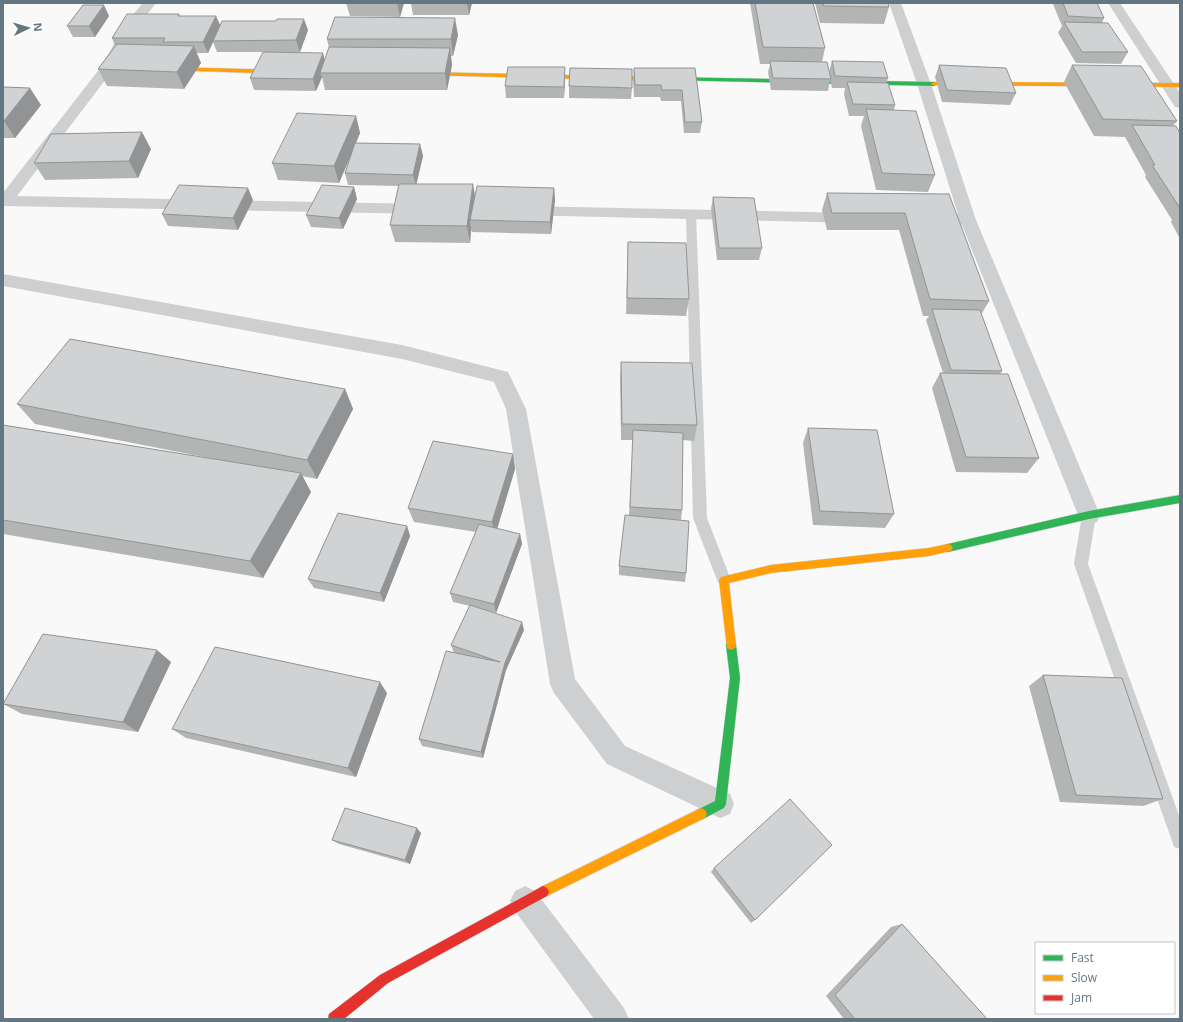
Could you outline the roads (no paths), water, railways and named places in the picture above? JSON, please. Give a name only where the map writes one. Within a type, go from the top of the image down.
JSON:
[{"type":"street","points":[[4,201],[111,68],[132,24],[150,3]]},
{"type":"street","points":[[895,3],[924,84],[968,220],[1089,515]]},
{"type":"street","points":[[1114,3],[1174,85],[1180,104]]},
{"type":"street","points":[[154,69],[289,72]]},
{"type":"street","points":[[408,74],[924,84],[1174,85]]},
{"type":"street","points":[[4,201],[444,210]]},
{"type":"street","points":[[508,211],[873,218]]},
{"type":"street","points":[[912,219],[968,220]]},
{"type":"street","points":[[3,280],[402,352],[501,377],[516,409],[563,684],[616,755],[720,804]]},
{"type":"street","points":[[720,804],[735,678],[724,580],[771,569],[929,552],[1089,515],[1180,499]]},
{"type":"street","points":[[334,1019],[384,979],[525,901],[720,804]]},
{"type":"street","points":[[525,901],[613,1019]]},
{"type":"lane","points":[[691,214],[700,518],[724,580]]},
{"type":"lane","points":[[1089,515],[1081,564],[1180,841]]}]
